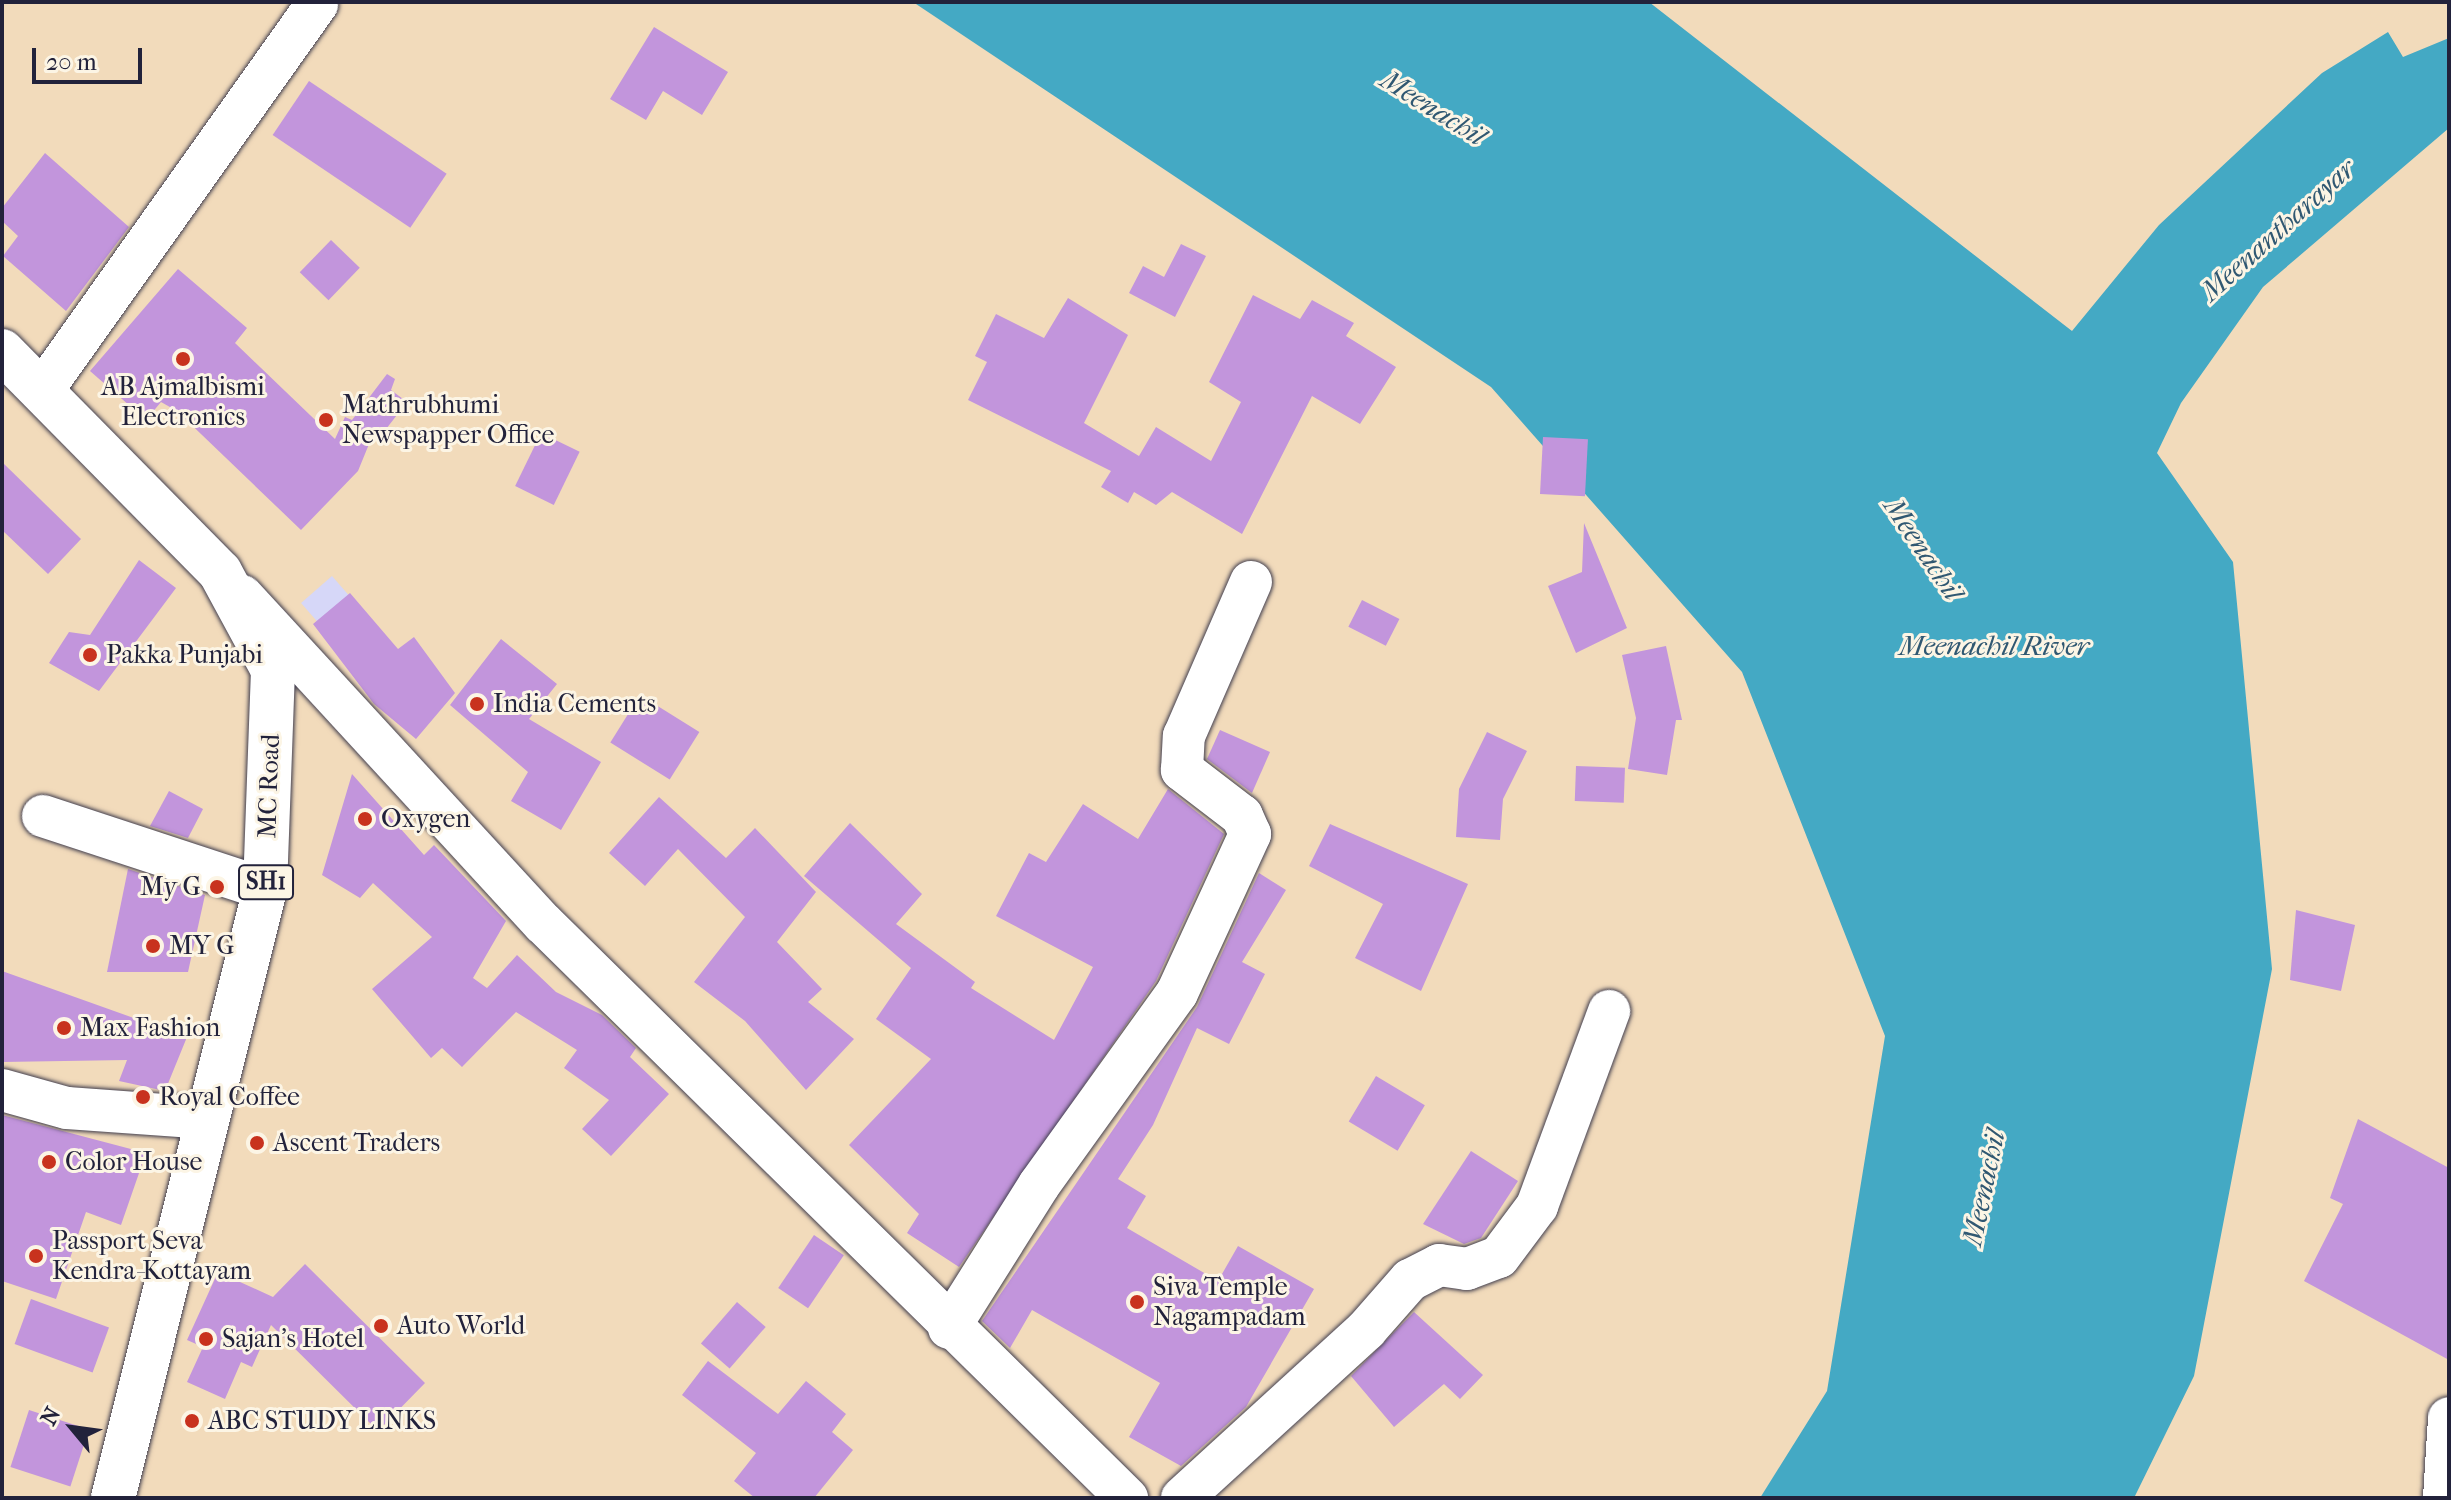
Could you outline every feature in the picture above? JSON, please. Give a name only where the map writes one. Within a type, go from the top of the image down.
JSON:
[{"type":"main road","name":"MC Road","points":[[2,351],[220,572],[273,670],[265,889],[205,1118],[113,1498]]},
{"type":"street","points":[[42,391],[317,4]]},
{"type":"street","points":[[220,572],[543,923],[949,1328],[1127,1498]]},
{"type":"street","points":[[949,1328],[1039,1185],[1177,993],[1250,834],[1242,816],[1182,770],[1184,736],[1251,582]]},
{"type":"street","points":[[43,816],[265,889]]},
{"type":"street","points":[[1182,1498],[1366,1330],[1410,1280],[1439,1265],[1467,1269],[1499,1257],[1537,1206],[1609,1011]]},
{"type":"street","points":[[2,1090],[67,1108],[205,1118]]},
{"type":"street","points":[[2444,1498],[2449,1418]]},
{"type":"shaded area","points":[[332,576],[377,627],[346,654],[301,603]]},
{"type":"water","name":"Meenachil River","points":[[913,2],[1649,2],[2072,331],[2159,225],[2322,73],[2388,32],[2403,57],[2449,38],[2449,128],[2263,287],[2181,403],[2157,453],[2233,562],[2272,969],[2194,1376],[2134,1498],[1760,1498],[1827,1391],[1885,1036],[1742,672],[1491,387]]},
{"type":"building","points":[[654,27],[728,72],[702,115],[663,91],[646,120],[610,99]]},
{"type":"building","points":[[309,81],[447,174],[410,228],[273,135]]},
{"type":"building","points":[[45,153],[129,227],[66,311],[3,256],[18,236],[2,221],[2,208]]},
{"type":"building","points":[[331,240],[360,268],[329,300],[300,272]]},
{"type":"building","points":[[1181,244],[1206,256],[1175,317],[1129,293],[1143,266],[1164,277]]},
{"type":"building","points":[[178,269],[247,328],[235,343],[335,439],[345,417],[352,420],[387,374],[395,379],[391,390],[407,402],[383,433],[376,427],[358,471],[301,530],[177,411],[161,402],[146,420],[90,371]]},
{"type":"building","points":[[1253,295],[1300,319],[1312,300],[1354,323],[1346,336],[1396,367],[1360,424],[1312,396],[1242,534],[1172,492],[1156,505],[1134,492],[1128,503],[1101,487],[1111,471],[968,400],[987,362],[975,356],[996,314],[1044,338],[1068,298],[1128,335],[1084,423],[1139,456],[1156,427],[1211,461],[1241,402],[1209,382]]},
{"type":"building","points":[[541,433],[580,452],[554,505],[515,486]]},
{"type":"building","points":[[1543,437],[1588,439],[1585,496],[1540,494]]},
{"type":"building","points":[[2,462],[81,539],[48,574],[2,530]]},
{"type":"building","points":[[1584,523],[1627,628],[1576,653],[1548,586],[1582,572]]},
{"type":"building","name":"Pakka Punjabi","points":[[139,560],[176,588],[99,691],[49,663],[69,632],[90,635]]},
{"type":"building","points":[[350,593],[398,649],[414,637],[455,693],[416,739],[374,704],[313,624]]},
{"type":"building","points":[[1362,600],[1399,619],[1386,646],[1348,627]]},
{"type":"building","points":[[501,639],[557,684],[529,719],[601,762],[561,830],[511,801],[528,772],[450,705]]},
{"type":"building","points":[[1666,646],[1682,720],[1676,720],[1667,775],[1628,769],[1636,718],[1622,655]]},
{"type":"building","points":[[640,695],[699,732],[670,780],[610,742]]},
{"type":"building","points":[[1220,730],[1270,752],[1252,793],[1207,759]]},
{"type":"building","points":[[1487,732],[1527,751],[1503,799],[1500,840],[1456,837],[1459,789]]},
{"type":"building","points":[[1576,766],[1625,768],[1624,803],[1575,801]]},
{"type":"building","points":[[352,774],[424,855],[434,845],[506,921],[473,978],[487,988],[517,955],[556,992],[602,1015],[636,1048],[630,1057],[669,1094],[611,1156],[582,1129],[609,1100],[564,1068],[577,1050],[516,1012],[462,1067],[442,1048],[431,1058],[372,989],[432,937],[373,883],[360,898],[322,875]]},
{"type":"building","points":[[1168,789],[1224,834],[1156,981],[959,1267],[907,1233],[919,1214],[849,1145],[931,1059],[876,1019],[911,968],[804,876],[850,823],[922,894],[896,924],[975,982],[971,988],[1054,1040],[1093,967],[996,916],[1029,853],[1046,862],[1083,804],[1138,839]]},
{"type":"building","points":[[169,791],[203,809],[188,838],[150,826]]},
{"type":"building","points":[[659,797],[726,858],[755,828],[816,892],[777,942],[822,989],[808,1002],[854,1039],[806,1090],[745,1021],[694,982],[745,917],[678,849],[645,886],[609,853]]},
{"type":"building","points":[[1330,824],[1468,884],[1421,991],[1355,958],[1383,904],[1309,866]]},
{"type":"building","name":"MY G","points":[[128,869],[205,895],[188,972],[107,972]]},
{"type":"building","points":[[1259,873],[1286,890],[1242,962],[1265,974],[1229,1044],[1197,1028],[1153,1125],[1118,1179],[1146,1196],[1127,1228],[1218,1281],[1238,1246],[1314,1289],[1246,1407],[1181,1466],[1129,1437],[1160,1383],[1032,1310],[1010,1348],[982,1321],[1197,1007]]},
{"type":"building","points":[[2296,910],[2355,925],[2341,991],[2290,980]]},
{"type":"building","name":"Max Fashion","points":[[2,971],[187,1037],[165,1091],[119,1081],[127,1060],[2,1062]]},
{"type":"building","points":[[1376,1076],[1425,1105],[1398,1151],[1349,1121]]},
{"type":"building","points":[[2,1115],[146,1153],[121,1225],[86,1212],[56,1299],[2,1281]]},
{"type":"building","points":[[2358,1119],[2449,1168],[2449,1360],[2304,1281],[2343,1204],[2330,1198]]},
{"type":"building","points":[[1471,1151],[1518,1181],[1481,1238],[1464,1244],[1423,1224]]},
{"type":"building","points":[[814,1235],[844,1255],[808,1308],[778,1288]]},
{"type":"building","points":[[305,1264],[425,1383],[378,1431],[271,1325],[252,1367],[241,1362],[225,1399],[187,1382],[203,1347],[187,1340],[218,1272],[273,1297]]},
{"type":"building","points":[[31,1299],[109,1327],[93,1372],[15,1344]]},
{"type":"building","points":[[737,1302],[766,1327],[730,1368],[701,1344]]},
{"type":"building","points":[[1414,1312],[1483,1375],[1460,1399],[1444,1384],[1394,1427],[1351,1376]]},
{"type":"building","points":[[708,1361],[778,1414],[806,1381],[846,1414],[832,1432],[853,1450],[814,1498],[755,1498],[734,1481],[756,1453],[682,1395]]},
{"type":"building","points":[[29,1410],[89,1429],[70,1487],[10,1467]]},
{"type":"place","name":"AB Ajmalbismi Electronics","points":[[183,359]]},
{"type":"place","name":"Mathrubhumi Newspapper Office","points":[[326,420]]},
{"type":"place","name":"Pakka Punjabi","points":[[90,655]]},
{"type":"place","name":"India Cements","points":[[477,704]]},
{"type":"place","name":"Oxygen","points":[[365,819]]},
{"type":"place","name":"My G","points":[[217,887]]},
{"type":"place","name":"MY G","points":[[153,946]]},
{"type":"place","name":"Max Fashion","points":[[64,1028]]},
{"type":"place","name":"Royal Coffee","points":[[143,1097]]},
{"type":"place","name":"Ascent Traders","points":[[257,1143]]},
{"type":"place","name":"Color House","points":[[49,1162]]},
{"type":"place","name":"Passport Seva Kendra-Kottayam","points":[[36,1256]]},
{"type":"place","name":"Siva Temple Nagampadam","points":[[1137,1302]]},
{"type":"place","name":"Auto World","points":[[381,1326]]},
{"type":"place","name":"Sajan's Hotel","points":[[206,1339]]},
{"type":"place","name":"ABC STUDY LINKS","points":[[192,1421]]},
{"type":"water label","name":"Meenachil","points":[[1433,108]]},
{"type":"water label","name":"Meenantharayar","points":[[2278,230]]},
{"type":"water label","name":"Meenachil","points":[[1923,549]]},
{"type":"water label","name":"Meenachil","points":[[1984,1188]]}]
